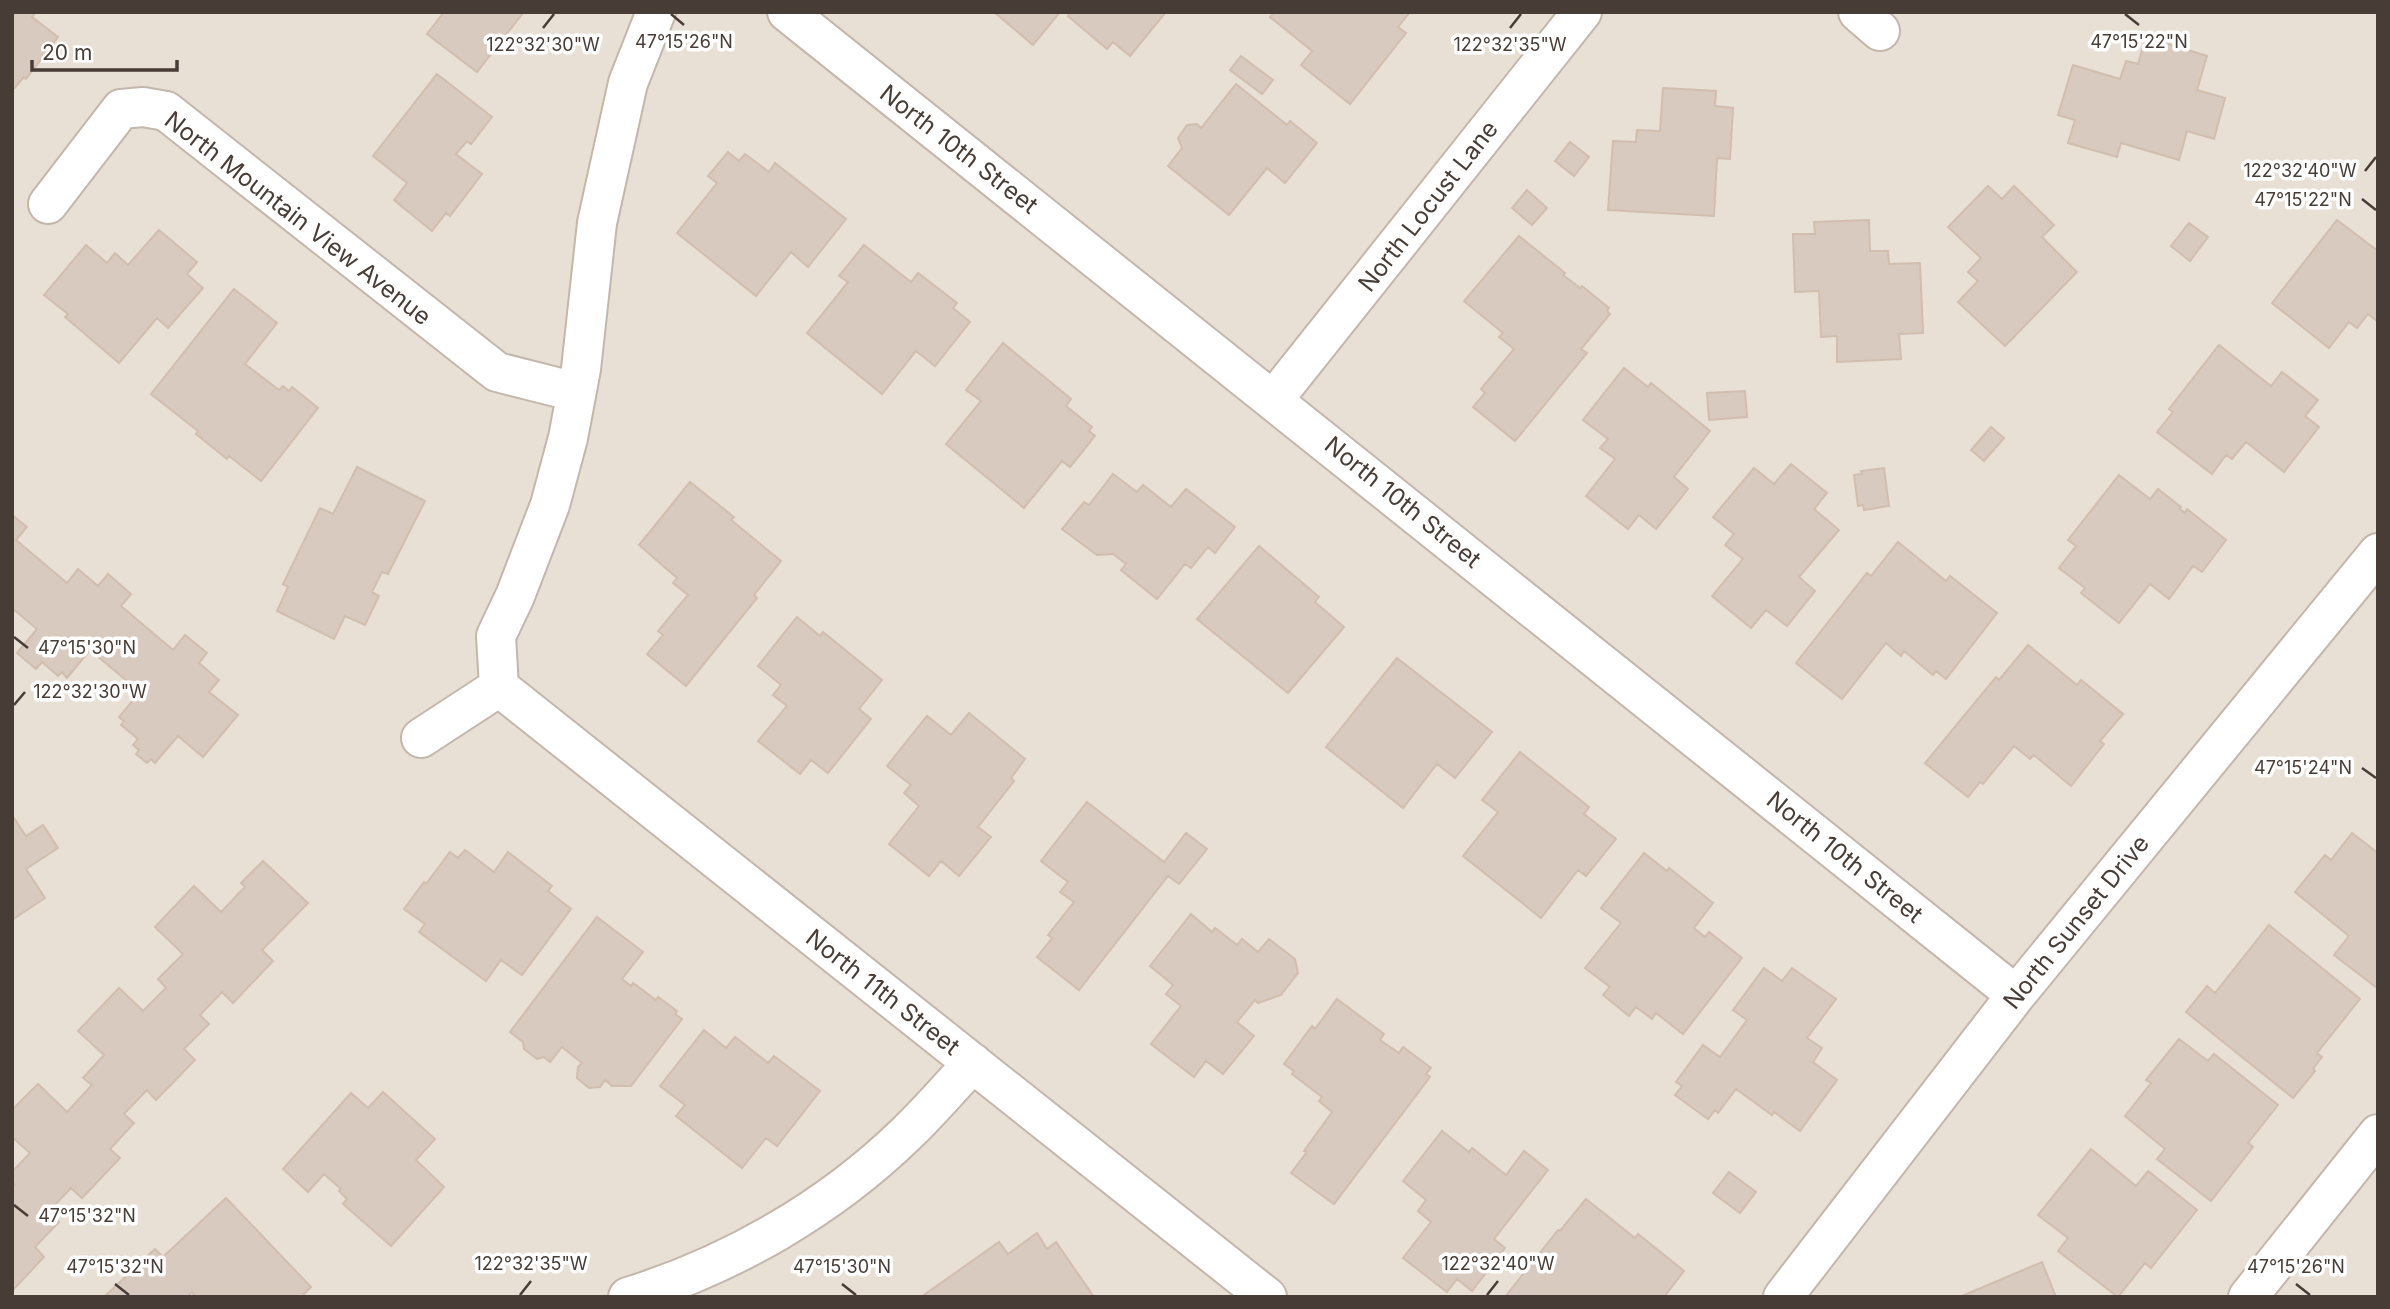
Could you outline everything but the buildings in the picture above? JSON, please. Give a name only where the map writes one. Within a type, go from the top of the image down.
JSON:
[{"type":"street","points":[[421,738],[499,687],[496,636],[515,596],[550,505],[568,438],[597,223],[628,83],[656,12]]},
{"type":"street","name":"North 10th Street","points":[[787,12],[2016,995]]},
{"type":"street","name":"North Locust Lane","points":[[1274,399],[1582,12]]},
{"type":"street","name":"North Mountain View Avenue","points":[[48,204],[121,109],[143,107],[166,111],[497,372],[576,392]]},
{"type":"street","name":"North Sunset Drive","points":[[1783,1297],[2016,995],[2378,552]]},
{"type":"street","name":"North 11th Street","points":[[499,687],[1267,1297]]},
{"type":"street","points":[[628,1297],[706,1268],[772,1235],[836,1193],[907,1134],[973,1063]]},
{"type":"street","points":[[2248,1297],[2378,1133]]},
{"type":"shaded area","points":[[12,12],[2378,12],[2378,1297],[12,1297]]}]
